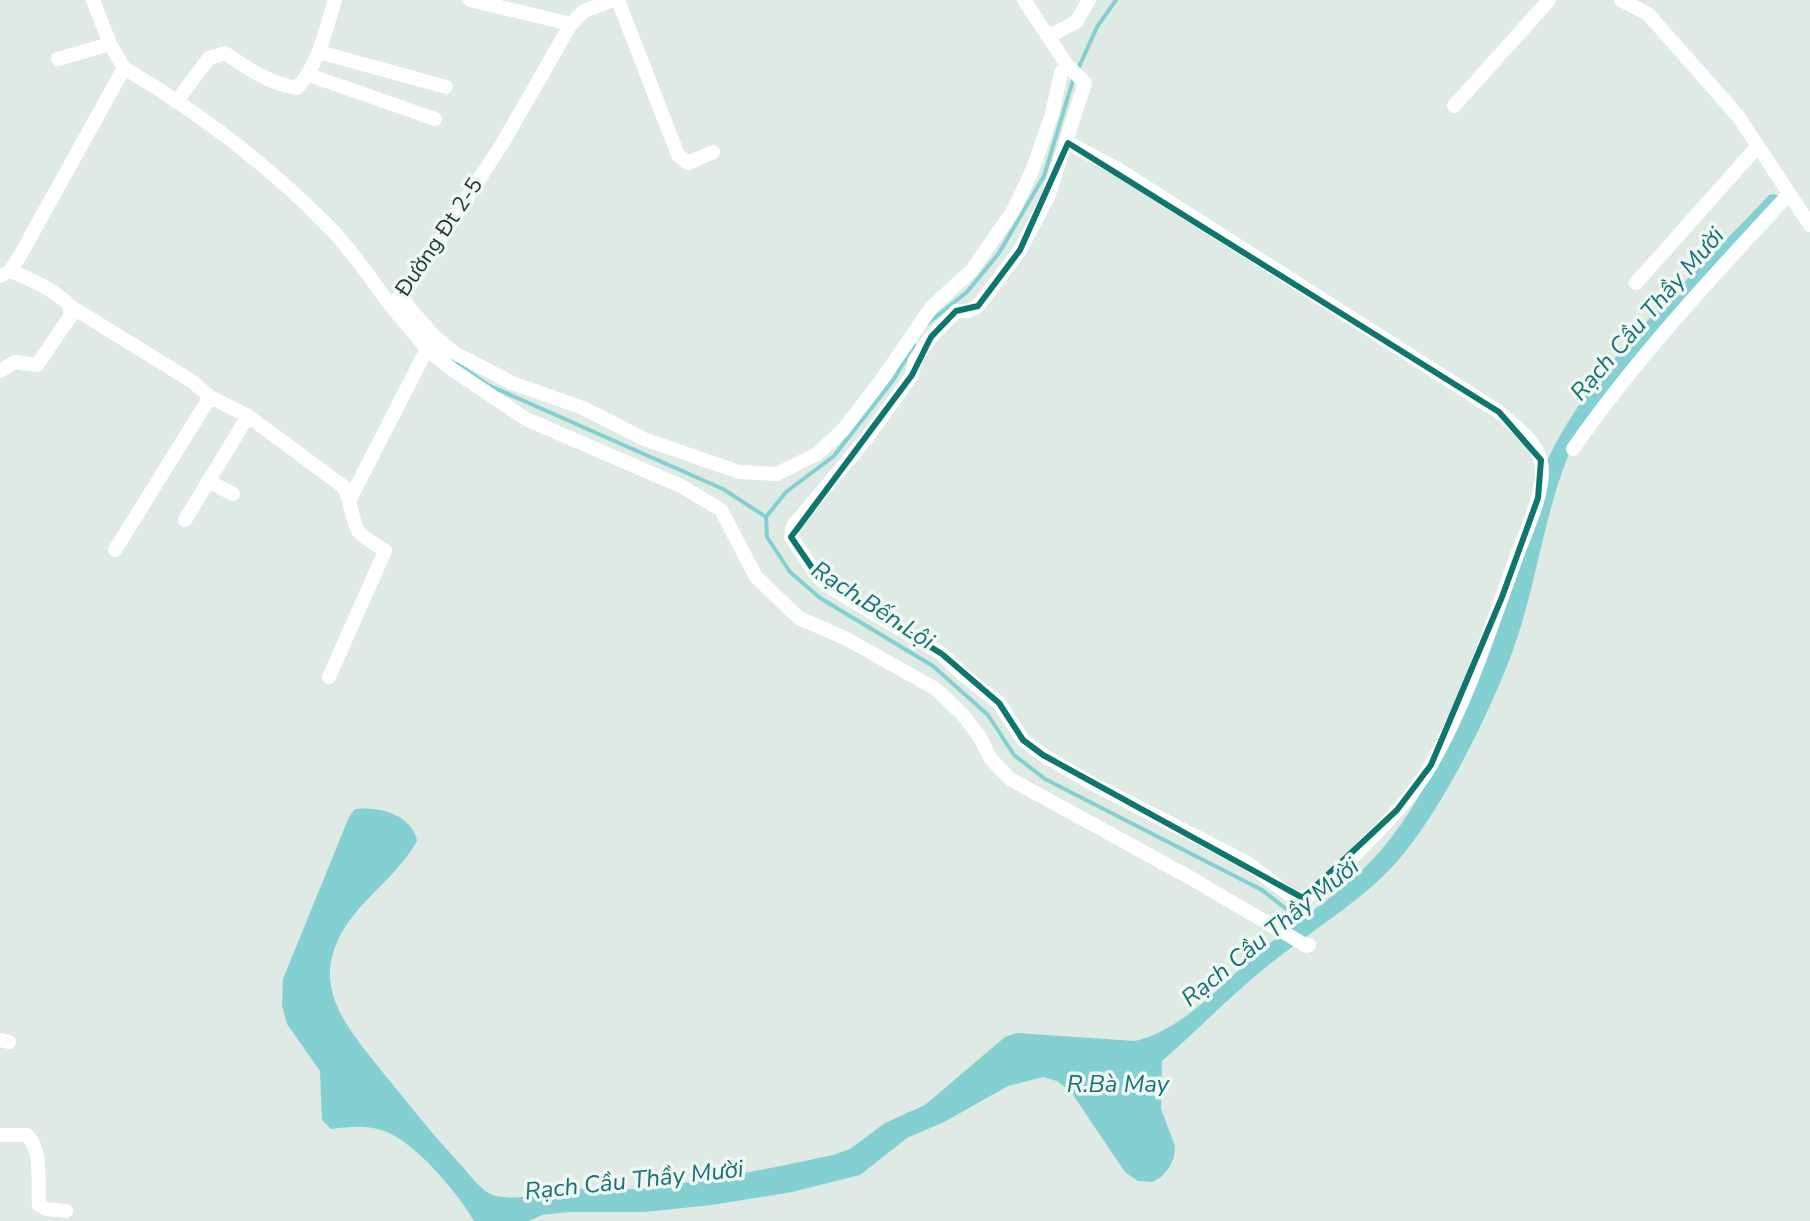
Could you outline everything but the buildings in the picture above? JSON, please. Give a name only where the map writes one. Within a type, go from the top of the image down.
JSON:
[{"type":"street","name":"Đường Đt 2-5","points":[[93,0],[110,44],[124,68],[176,102],[279,179],[332,230],[396,302],[502,144],[571,24]]},
{"type":"street","points":[[176,102],[209,58],[225,53],[283,86],[297,88],[309,75],[319,52],[335,0]]},
{"type":"street","points":[[470,0],[571,24],[584,11],[616,0],[678,155],[688,163],[713,152]]},
{"type":"street","points":[[1024,0],[1071,70],[1085,83],[1048,197],[1020,250],[978,306],[968,311],[956,311],[931,337],[915,360],[912,375],[866,439],[793,526],[793,544],[819,578],[839,593],[942,654],[999,703],[1023,740],[1043,755],[1246,862],[1291,896],[1303,898],[1319,890],[1397,810],[1431,765],[1470,684],[1538,498],[1541,460],[1529,439],[1499,412],[1116,168],[1068,143]]},
{"type":"street","points":[[1049,36],[1076,22],[1089,0]]},
{"type":"street","points":[[1454,106],[1549,0]]},
{"type":"street","points":[[1621,0],[1648,14],[1738,116],[1810,225]]},
{"type":"street","points":[[58,59],[110,44]]},
{"type":"street","points":[[319,52],[446,87]]},
{"type":"street","points":[[124,68],[5,274],[29,278],[64,299],[70,306],[193,382],[210,397],[248,416],[344,487],[350,499],[355,526],[385,551],[329,677]]},
{"type":"street","points":[[396,302],[453,352],[512,383],[583,408],[644,439],[739,472],[777,474],[817,454],[843,430],[931,308],[972,270],[1013,211],[1032,171],[1052,114],[1061,73],[1071,70]]},
{"type":"street","points":[[309,75],[435,119]]},
{"type":"street","points":[[1636,283],[1757,147]]},
{"type":"street","points":[[1573,449],[1591,422],[1698,293],[1789,194]]},
{"type":"street","points":[[396,302],[427,349],[526,419],[681,486],[721,510],[756,577],[799,618],[845,638],[936,689],[963,715],[991,759],[1010,779],[1306,944]]},
{"type":"street","points":[[0,371],[15,362],[37,365],[70,317],[70,306]]},
{"type":"street","points":[[350,499],[427,349]]},
{"type":"street","points":[[115,550],[210,397]]},
{"type":"street","points":[[185,520],[248,416]]},
{"type":"street","points":[[208,481],[233,494]]},
{"type":"street","points":[[0,1135],[27,1135],[32,1140],[37,1149],[39,1205],[66,1211]]},
{"type":"highlighted area","points":[[1068,143],[1499,412],[1541,460],[1538,498],[1502,597],[1431,765],[1397,810],[1303,898],[1043,755],[1023,740],[999,703],[942,654],[819,578],[791,537],[912,375],[931,337],[956,311],[978,306],[1020,250]]},
{"type":"water","name":"R.Bà May","points":[[1769,195],[1778,196],[1575,440],[1555,495],[1526,610],[1507,666],[1462,762],[1420,832],[1376,883],[1260,972],[1162,1061],[1161,1109],[1175,1146],[1174,1157],[1161,1177],[1152,1182],[1138,1181],[1125,1172],[1071,1092],[1057,1081],[1043,1077],[1008,1086],[944,1122],[907,1138],[860,1175],[792,1192],[712,1205],[645,1212],[569,1212],[542,1215],[529,1221],[474,1221],[446,1182],[420,1155],[393,1135],[363,1127],[331,1129],[322,1120],[320,1071],[287,1024],[282,1005],[283,979],[349,817],[355,809],[374,809],[401,818],[414,832],[417,841],[396,870],[358,910],[338,940],[330,973],[336,1003],[360,1044],[420,1118],[477,1183],[495,1196],[661,1186],[833,1155],[850,1149],[885,1123],[925,1105],[1005,1037],[1017,1033],[1135,1041],[1185,1017],[1272,942],[1346,884],[1395,833],[1429,778],[1456,719],[1547,461],[1567,424],[1618,354]]},
{"type":"waterway","name":"Rạch Bến Lội","points":[[1078,69],[1097,27],[1116,0]]},
{"type":"waterway","name":"Rạch Bến Lội","points":[[927,324],[967,292],[999,253],[1044,176],[1074,77]]},
{"type":"waterway","name":"Rạch Bến Lội","points":[[914,345],[894,379],[834,456],[786,492],[766,517],[767,537],[790,572],[820,598],[933,666],[988,715],[1014,755],[1045,779],[1262,890],[1304,923]]},
{"type":"waterway","points":[[450,359],[488,385],[723,489],[766,517]]},
{"type":"water label","name":"Rạch Cầu Thầy Mười","points":[[1647,314]]},
{"type":"water label","name":"Rạch Cầu Thầy Mười","points":[[1270,932]]},
{"type":"water label","name":"Rạch Cầu Thầy Mười","points":[[634,1180]]}]
